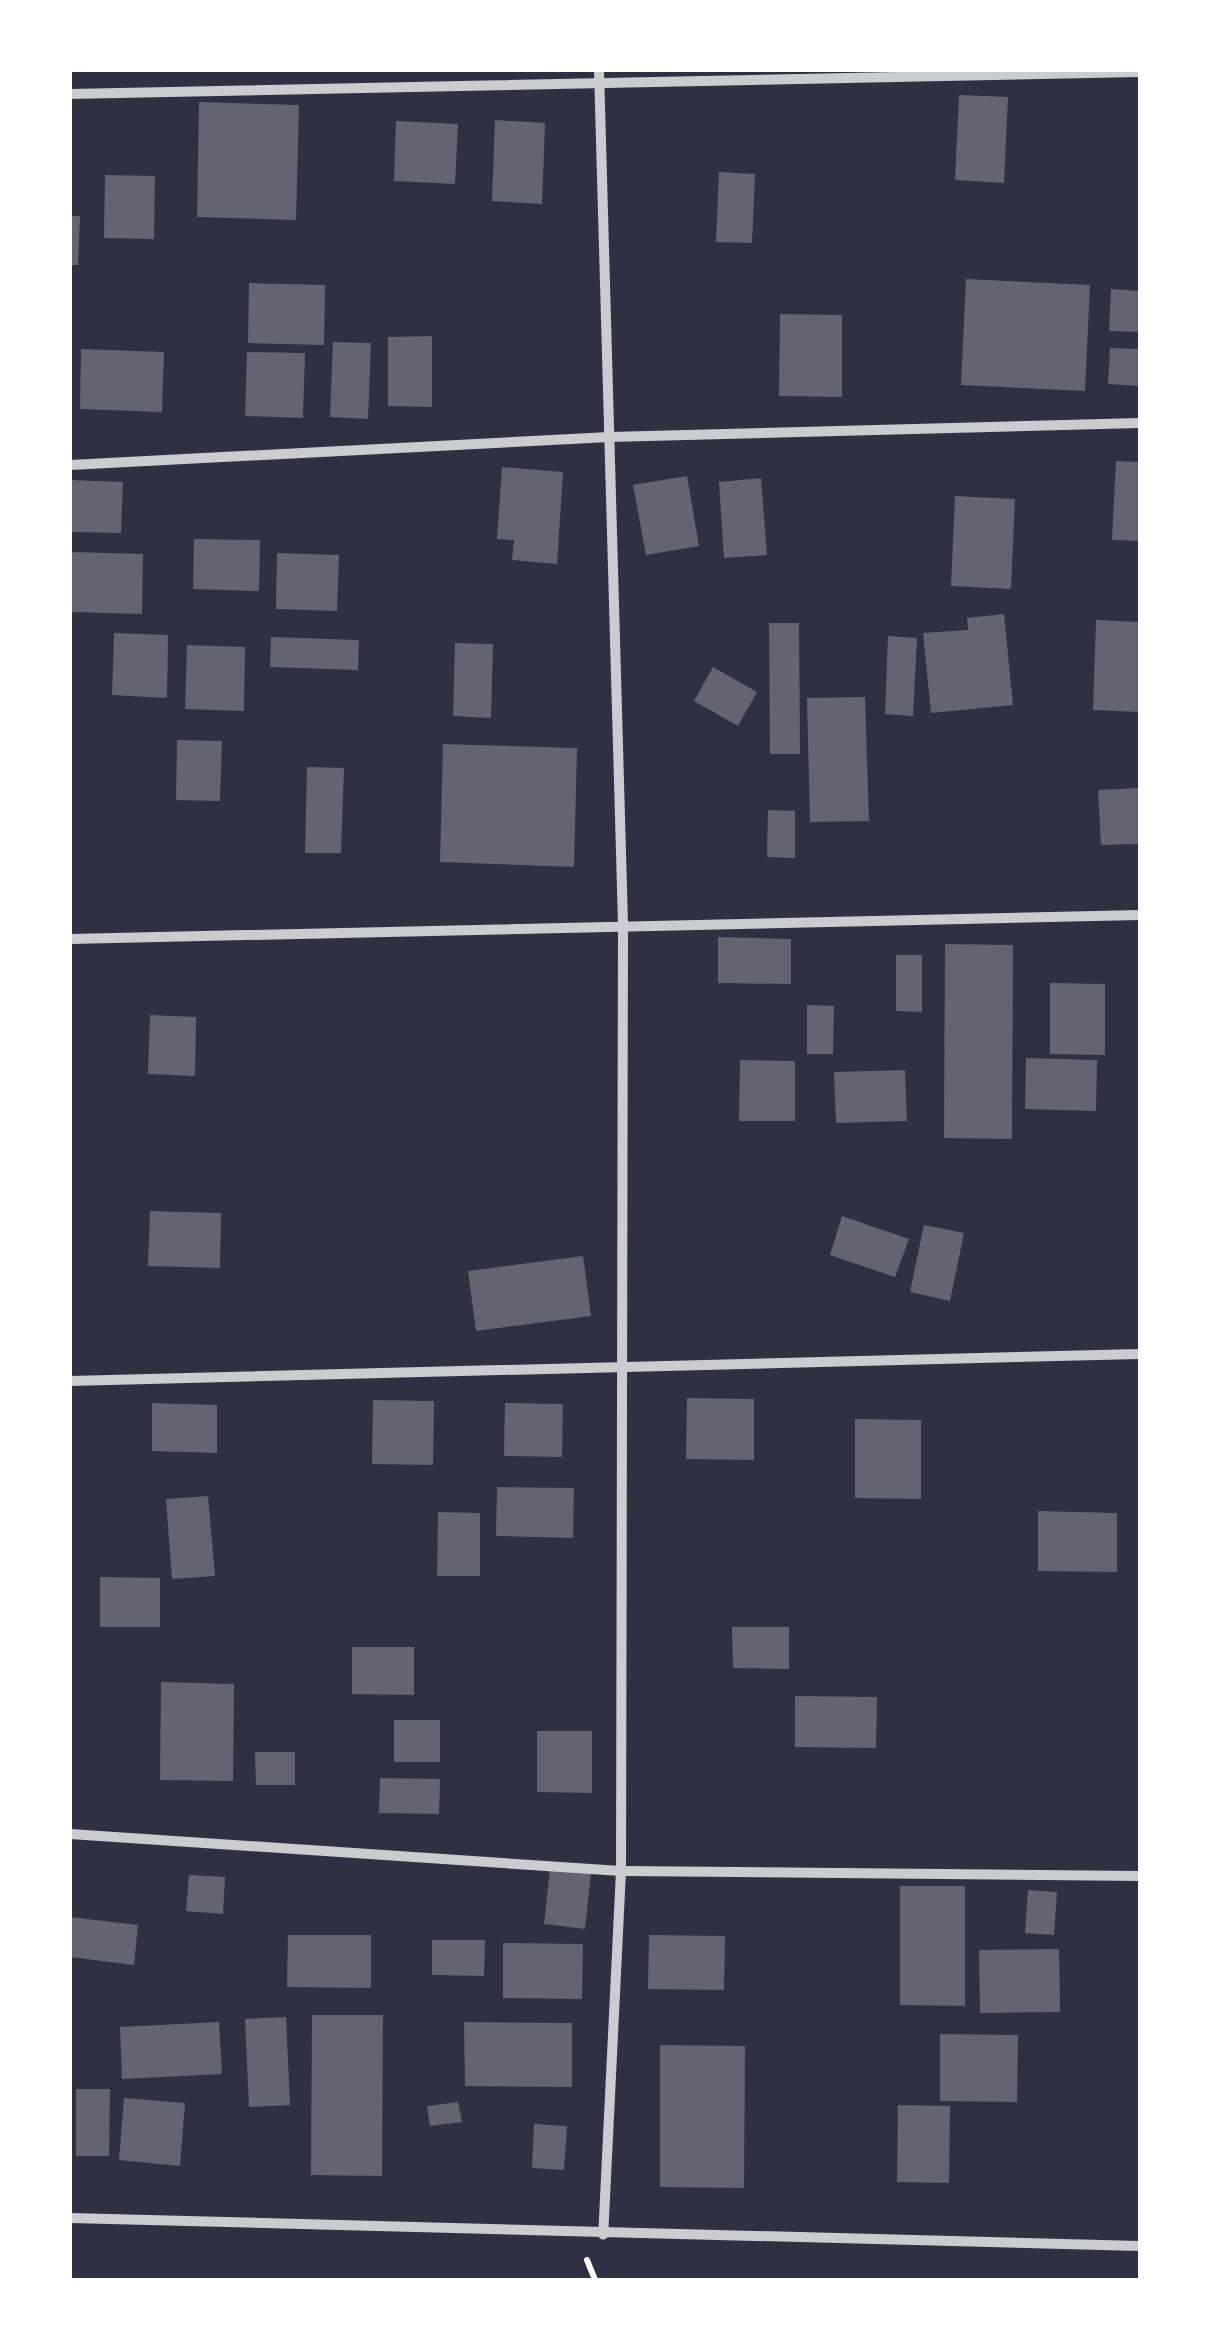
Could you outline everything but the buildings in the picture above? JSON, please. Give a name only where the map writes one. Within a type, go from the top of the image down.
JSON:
[{"type":"street","points":[[70,94],[599,75],[1140,72]]},
{"type":"street","points":[[599,75],[623,926],[621,1870],[603,2235]]},
{"type":"street","points":[[70,465],[609,437],[1140,423]]},
{"type":"street","points":[[70,939],[1140,915]]},
{"type":"street","points":[[70,1380],[623,1362],[1140,1354]]},
{"type":"street","points":[[70,1834],[621,1870],[1140,1876]]},
{"type":"street","points":[[70,2218],[603,2235],[1140,2246]]}]
